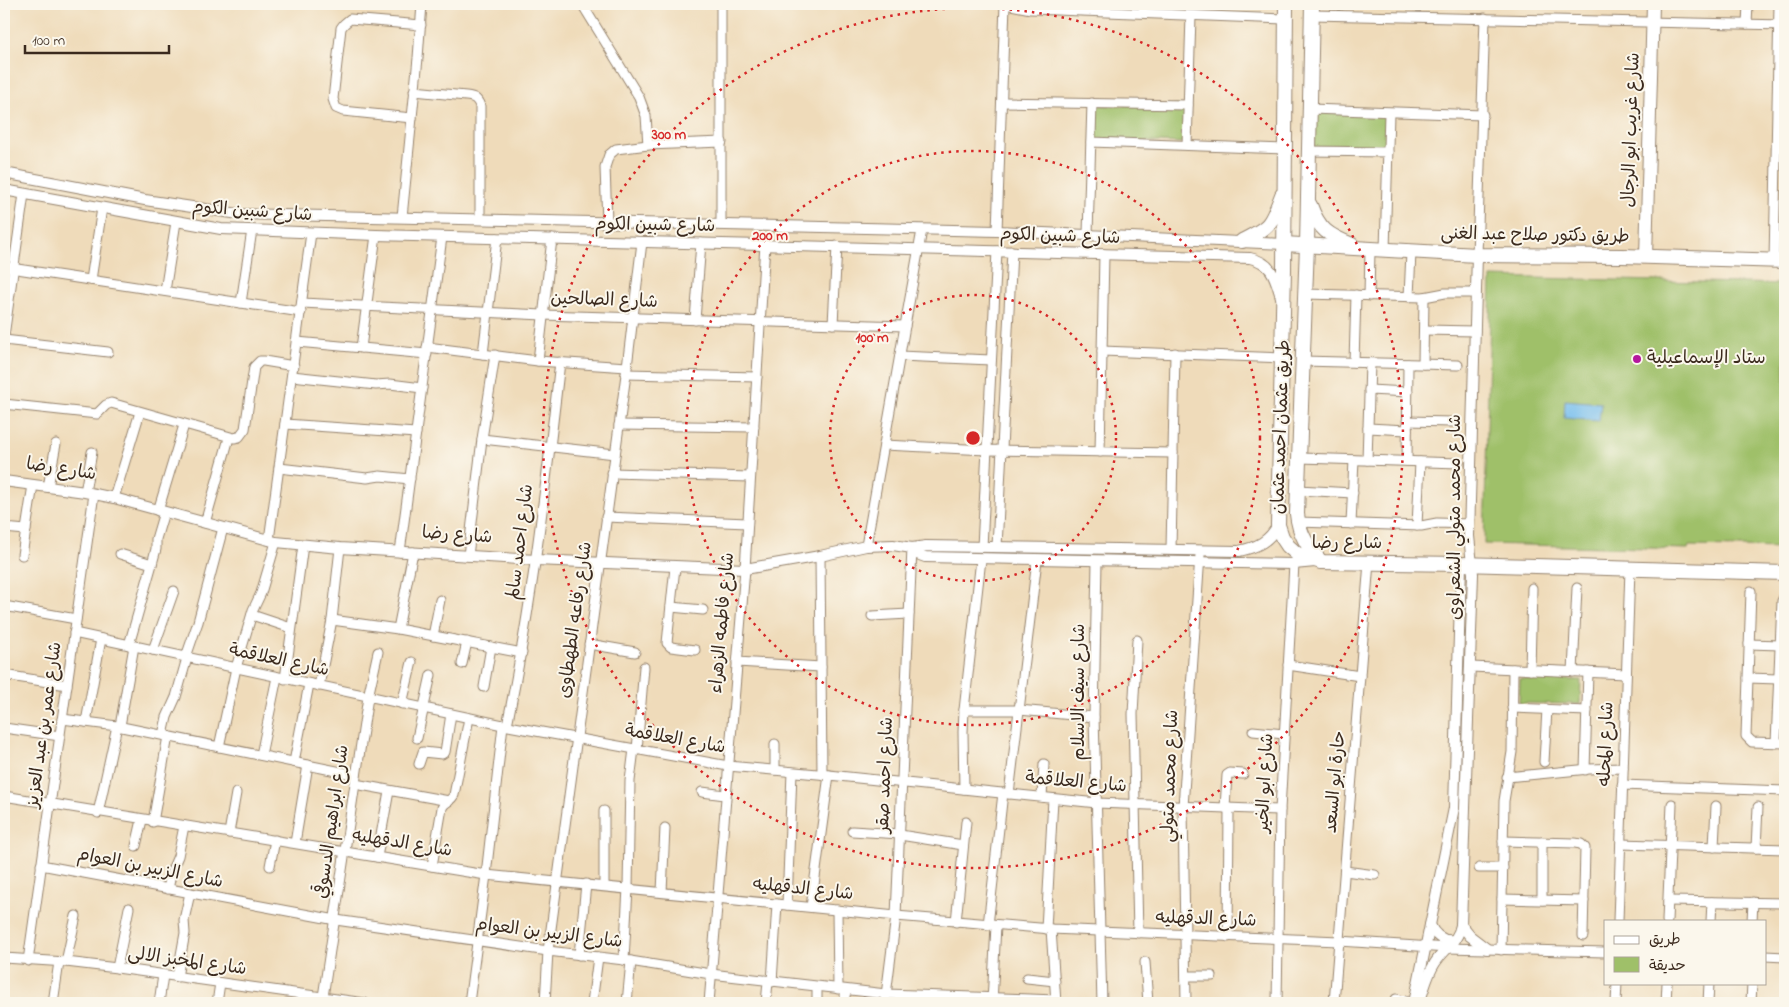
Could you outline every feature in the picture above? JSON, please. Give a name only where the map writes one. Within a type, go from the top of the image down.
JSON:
[{"type":"main road","name":"طريق عثمان احمد عثمان","points":[[1286,4],[1286,149],[1280,531],[1288,546],[1297,554],[1321,562]]},
{"type":"main road","name":"شارع غريب ابو الرجال","points":[[1646,257],[1653,4]]},
{"type":"main road","name":"طريق عثمان احمد عثمان","points":[[1312,9],[1307,251],[1298,490],[1299,526],[1305,542],[1321,562]]},
{"type":"main road","points":[[1285,68],[1298,71],[1310,68]]},
{"type":"main road","points":[[1242,242],[1263,231],[1269,224],[1274,217],[1285,185]]},
{"type":"main road","points":[[1308,201],[1315,220],[1330,235],[1366,249]]},
{"type":"main road","points":[[1284,244],[1307,251]]},
{"type":"main road","name":"طريق دكتور صلاح عبد الغنى","points":[[1307,251],[1334,248],[1477,254],[1780,261]]},
{"type":"main road","points":[[1284,270],[1307,251]]},
{"type":"main road","points":[[1280,531],[1292,537],[1299,526]]},
{"type":"main road","name":"شارع رضا","points":[[1321,562],[1785,573]]},
{"type":"street","points":[[402,217],[422,4]]},
{"type":"street","points":[[582,4],[639,97],[647,125],[648,145]]},
{"type":"street","points":[[721,4],[722,225]]},
{"type":"street","points":[[997,231],[1006,4],[1031,9],[1045,7],[1191,16],[1286,19]]},
{"type":"street","points":[[1747,24],[1748,4]]},
{"type":"street","points":[[1779,4],[1782,25],[1780,261]]},
{"type":"street","points":[[1312,9],[1485,18],[1782,25]]},
{"type":"street","points":[[1187,145],[1191,16]]},
{"type":"street","name":"شارع محمد متولي الشعراوى","points":[[1414,1003],[1455,801],[1466,564],[1469,542],[1485,18]]},
{"type":"street","points":[[412,118],[343,111],[336,108],[332,99],[341,28],[347,21],[350,19],[421,25]]},
{"type":"street","points":[[414,92],[466,96],[474,97],[478,100],[480,106],[480,219]]},
{"type":"street","points":[[1002,102],[1188,105]]},
{"type":"street","points":[[1088,234],[1092,103]]},
{"type":"street","points":[[1310,109],[1482,115]]},
{"type":"street","points":[[1385,250],[1389,113]]},
{"type":"street","points":[[607,223],[605,167],[609,155],[616,149],[648,145],[722,142]]},
{"type":"street","points":[[1091,142],[1286,149]]},
{"type":"street","points":[[1309,151],[1388,152]]},
{"type":"street","name":"شارع شبين الكوم","points":[[4,173],[145,200],[239,214],[997,231],[1284,244]]},
{"type":"street","name":"شارع شبين الكوم","points":[[4,190],[221,229],[442,237],[1250,258],[1258,260],[1271,270],[1283,302]]},
{"type":"street","points":[[24,194],[8,268],[4,334],[108,352]]},
{"type":"street","points":[[91,280],[102,208]]},
{"type":"street","points":[[165,291],[176,222]]},
{"type":"street","points":[[241,303],[252,230]]},
{"type":"street","points":[[866,546],[922,230]]},
{"type":"street","points":[[219,747],[236,668],[252,615],[261,593],[272,541],[279,468],[311,233]]},
{"type":"street","points":[[361,348],[376,235]]},
{"type":"street","points":[[400,552],[442,237]]},
{"type":"street","points":[[483,354],[497,238]]},
{"type":"street","points":[[538,361],[552,239]]},
{"type":"street","name":"شارع رفاعه الطهطاوى","points":[[545,1003],[548,951],[642,242]]},
{"type":"street","points":[[695,320],[701,243]]},
{"type":"street","name":"شارع فاطمه الزهراء","points":[[709,1003],[745,569],[765,244]]},
{"type":"street","points":[[833,324],[837,246]]},
{"type":"street","points":[[1366,249],[1369,296]]},
{"type":"street","points":[[982,547],[997,251]]},
{"type":"street","points":[[997,547],[1012,251]]},
{"type":"street","points":[[1409,297],[1410,252]]},
{"type":"street","points":[[1100,452],[1104,254]]},
{"type":"street","name":"شارع الصالحين","points":[[8,268],[241,303],[301,308],[366,308],[905,326]]},
{"type":"street","points":[[1305,294],[1424,298],[1445,294],[1476,293]]},
{"type":"street","points":[[1354,362],[1356,295]]},
{"type":"street","points":[[1423,364],[1424,298]]},
{"type":"street","points":[[1424,330],[1475,331]]},
{"type":"street","points":[[297,342],[361,348],[483,354],[626,370],[757,377]]},
{"type":"street","points":[[1102,351],[1282,358]]},
{"type":"street","points":[[1171,550],[1175,353]]},
{"type":"street","points":[[468,556],[482,439],[495,356]]},
{"type":"street","points":[[900,356],[991,360]]},
{"type":"street","points":[[4,404],[97,414],[106,405],[111,403],[230,438],[239,437],[245,429],[252,371],[256,364],[264,361],[294,366]]},
{"type":"street","points":[[1303,361],[1458,365]]},
{"type":"street","name":"شارع احمد سالم","points":[[469,1003],[505,725],[522,653],[536,560],[560,362]]},
{"type":"street","points":[[1367,460],[1370,363]]},
{"type":"street","points":[[1407,462],[1408,364]]},
{"type":"street","points":[[292,376],[422,388]]},
{"type":"street","points":[[1369,390],[1408,392]]},
{"type":"street","points":[[114,498],[140,412]]},
{"type":"street","points":[[1368,428],[1452,422]]},
{"type":"street","points":[[98,813],[118,726],[131,646],[156,549],[161,511],[184,424]]},
{"type":"street","points":[[285,424],[416,433]]},
{"type":"street","points":[[619,425],[754,427]]},
{"type":"street","points":[[205,523],[230,438]]},
{"type":"street","points":[[482,439],[615,454]]},
{"type":"street","points":[[48,487],[56,444]]},
{"type":"street","points":[[884,445],[986,450],[1173,453]]},
{"type":"street","name":"شارع عمر بن عبد العزيز","points":[[28,961],[76,619],[90,493],[92,452]]},
{"type":"street","points":[[1300,458],[1459,463]]},
{"type":"street","points":[[1352,524],[1354,460]]},
{"type":"street","points":[[1417,526],[1420,462]]},
{"type":"street","points":[[279,468],[367,478],[380,476],[410,479]]},
{"type":"street","points":[[612,473],[750,477]]},
{"type":"street","name":"شارع رضا","points":[[4,481],[114,498],[272,541],[303,545],[676,567],[745,569],[866,546],[893,545],[912,548],[923,546],[1240,550],[1252,548],[1263,543],[1272,534],[1280,531]]},
{"type":"street","points":[[22,555],[33,485]]},
{"type":"street","points":[[1298,490],[1353,493]]},
{"type":"street","points":[[606,517],[747,523]]},
{"type":"street","points":[[1299,526],[1469,524]]},
{"type":"street","points":[[4,528],[26,530]]},
{"type":"street","points":[[153,822],[167,717],[176,697],[224,528]]},
{"type":"street","points":[[261,755],[292,628],[303,545]]},
{"type":"street","points":[[294,762],[332,620],[340,548]]},
{"type":"street","name":"شارع رضا","points":[[912,548],[917,554],[925,557],[1294,564],[1321,562]]},
{"type":"street","name":"شارع احمد صقر","points":[[885,999],[896,916],[912,548]]},
{"type":"street","name":"شارع محمد متولي","points":[[1186,1003],[1183,807],[1200,550]]},
{"type":"street","points":[[398,629],[413,552]]},
{"type":"street","points":[[120,554],[152,564]]},
{"type":"street","points":[[811,907],[826,774],[821,668],[820,556]]},
{"type":"street","points":[[964,789],[964,710],[981,558]]},
{"type":"street","points":[[992,1001],[992,925],[1006,793],[1019,710],[1037,560]]},
{"type":"street","name":"شارع سيف الاسلام","points":[[1097,561],[1094,717],[1098,803],[1102,1003]]},
{"type":"street","name":"حارة ابو السعد","points":[[1334,1003],[1369,562]]},
{"type":"street","name":"شارع ابو الخير","points":[[1277,1003],[1280,810],[1294,564]]},
{"type":"street","name":"شارع محمد متولي الشعراوى","points":[[1419,1003],[1434,965],[1452,944],[1462,925],[1471,667],[1466,564]]},
{"type":"street","points":[[676,567],[668,645],[694,650]]},
{"type":"street","name":"شارع المحله","points":[[1618,920],[1630,569]]},
{"type":"street","points":[[1530,670],[1532,588]]},
{"type":"street","points":[[1573,672],[1577,588]]},
{"type":"street","points":[[153,650],[174,591]]},
{"type":"street","points":[[1751,592],[1747,738],[1752,742],[1780,743],[1782,697],[1778,679],[1783,627],[1782,601],[1785,595]]},
{"type":"street","points":[[433,636],[440,600]]},
{"type":"street","points":[[4,606],[76,619]]},
{"type":"street","points":[[671,607],[703,610]]},
{"type":"street","points":[[872,616],[909,614]]},
{"type":"street","points":[[252,615],[292,628]]},
{"type":"street","points":[[332,620],[398,629],[522,653]]},
{"type":"street","name":"شارع العلاقمة","points":[[74,633],[469,718],[728,766],[826,774],[1098,803],[1280,810]]},
{"type":"street","points":[[86,722],[101,639]]},
{"type":"street","points":[[1137,640],[1133,708],[1138,933]]},
{"type":"street","points":[[462,664],[467,642]]},
{"type":"street","points":[[588,644],[635,652]]},
{"type":"street","points":[[1749,644],[1780,645]]},
{"type":"street","points":[[484,687],[491,647]]},
{"type":"street","name":"شارع ابراهيم الدسوقي","points":[[325,999],[355,780],[368,697],[378,652]]},
{"type":"street","points":[[402,704],[412,662]]},
{"type":"street","points":[[737,662],[821,668]]},
{"type":"street","points":[[1288,665],[1360,676]]},
{"type":"street","points":[[627,1003],[630,781],[636,750],[644,667]]},
{"type":"street","points":[[1471,667],[1626,674]]},
{"type":"street","points":[[1501,950],[1504,793],[1512,752],[1513,669]]},
{"type":"street","points":[[1585,770],[1588,672]]},
{"type":"street","points":[[4,675],[67,684]]},
{"type":"street","points":[[417,738],[431,675]]},
{"type":"street","points":[[1748,678],[1778,679]]},
{"type":"street","points":[[1512,708],[1587,710]]},
{"type":"street","points":[[1544,762],[1546,709]]},
{"type":"street","points":[[964,710],[1019,710],[1094,717]]},
{"type":"street","points":[[419,764],[422,752],[442,754],[445,752],[451,714]]},
{"type":"street","points":[[432,866],[442,808],[454,795],[469,718]]},
{"type":"street","points":[[62,719],[118,726],[294,762],[389,790],[448,801]]},
{"type":"street","points":[[4,728],[60,736]]},
{"type":"street","points":[[1253,731],[1284,734]]},
{"type":"street","points":[[774,770],[775,744]]},
{"type":"street","points":[[1042,797],[1044,764]]},
{"type":"street","points":[[294,843],[308,765]]},
{"type":"street","points":[[1508,777],[1623,768]]},
{"type":"street","points":[[766,1003],[782,904],[792,772]]},
{"type":"street","points":[[1228,937],[1227,775],[1230,773],[1243,774]]},
{"type":"street","points":[[1622,785],[1785,791]]},
{"type":"street","points":[[377,857],[389,790]]},
{"type":"street","points":[[702,792],[725,795]]},
{"type":"street","points":[[230,833],[236,793]]},
{"type":"street","name":"شارع الدقهليه","points":[[4,796],[98,813],[486,875],[956,922],[1100,932],[1339,941],[1425,947],[1452,944],[1501,950],[1604,952]]},
{"type":"street","points":[[1053,798],[1049,929],[1056,1002]]},
{"type":"street","points":[[1667,920],[1672,804]]},
{"type":"street","points":[[1714,847],[1716,806]]},
{"type":"street","points":[[1756,848],[1758,807]]},
{"type":"street","points":[[604,812],[604,886]]},
{"type":"street","points":[[136,846],[142,820]]},
{"type":"street","points":[[956,922],[966,822]]},
{"type":"street","points":[[168,889],[172,870],[178,856],[184,826]]},
{"type":"street","points":[[662,892],[665,828]]},
{"type":"street","points":[[852,831],[900,835],[964,845]]},
{"type":"street","points":[[270,866],[274,840]]},
{"type":"street","points":[[1504,841],[1575,843],[1581,844],[1585,848],[1583,936]]},
{"type":"street","points":[[1542,842],[1542,900]]},
{"type":"street","points":[[1621,844],[1785,849]]},
{"type":"street","points":[[1446,852],[1456,848],[1464,853]]},
{"type":"street","name":"شارع الزبير بن العوام","points":[[42,865],[336,920],[548,951],[628,960],[711,974],[842,989],[885,999],[1056,1002]]},
{"type":"street","points":[[1479,868],[1503,868]]},
{"type":"street","points":[[1345,871],[1375,875]]},
{"type":"street","points":[[579,955],[586,884]]},
{"type":"street","points":[[176,977],[185,933],[184,920],[190,893]]},
{"type":"street","points":[[1502,899],[1584,900]]},
{"type":"street","points":[[1668,901],[1785,903]]},
{"type":"street","points":[[1711,920],[1712,902]]},
{"type":"street","points":[[1752,920],[1753,902]]},
{"type":"street","points":[[117,968],[129,908]]},
{"type":"street","points":[[837,910],[844,1003]]},
{"type":"street","points":[[53,1003],[62,962],[76,916]]},
{"type":"street","points":[[1430,925],[1434,933],[1452,944]]},
{"type":"street","points":[[1462,925],[1470,936],[1486,949]]},
{"type":"street","points":[[1766,956],[1785,957]]},
{"type":"street","points":[[592,1003],[598,957]]},
{"type":"street","name":"شارع المخبز الالى","points":[[4,958],[117,968],[325,999],[365,1003]]},
{"type":"street","points":[[1145,962],[1148,1003]]},
{"type":"street","points":[[158,1003],[163,975]]},
{"type":"street","points":[[1186,976],[1212,976]]},
{"type":"street","points":[[1027,978],[1055,981]]},
{"type":"street","points":[[217,1003],[220,983]]},
{"type":"street","points":[[1616,1003],[1617,984]]},
{"type":"street","points":[[1666,1003],[1667,984]]},
{"type":"street","points":[[1708,1003],[1709,984]]},
{"type":"street","points":[[1751,1003],[1752,984]]},
{"type":"street","points":[[817,987],[817,1003]]},
{"type":"street","points":[[1396,999],[1414,1003]]},
{"type":"green space","points":[[1093,105],[1186,106],[1186,143],[1092,140]]},
{"type":"green space","points":[[1315,111],[1388,114],[1387,150],[1314,149]]},
{"type":"green space","name":"ستاد الإسماعيلية","points":[[1491,277],[1785,284],[1785,548],[1689,546],[1688,549],[1484,544]]},
{"type":"green space","points":[[1520,679],[1581,680],[1580,704],[1519,703]]},
{"type":"water","points":[[1565,400],[1601,403],[1599,421],[1564,418]]},
{"type":"place","name":"ستاد الإسماعيلية","points":[[1637,359]]}]
